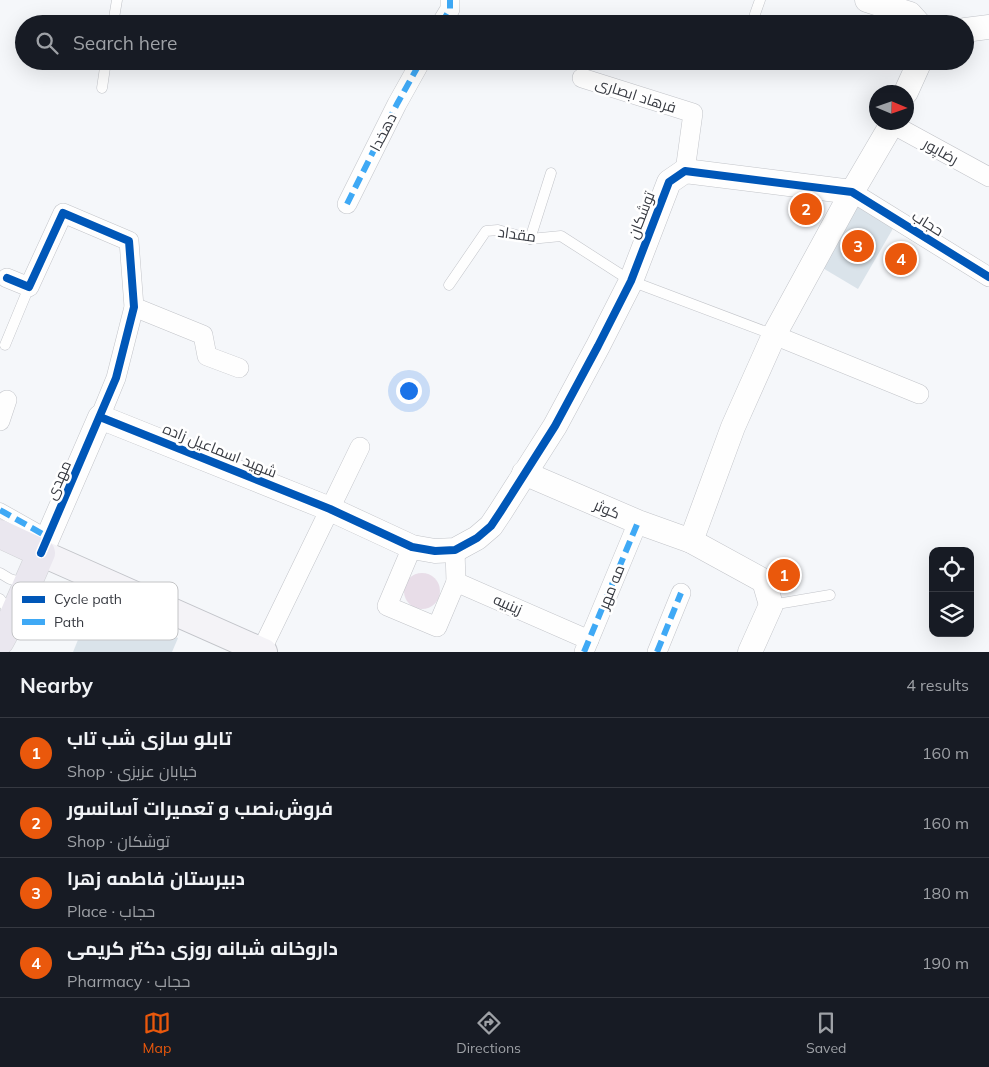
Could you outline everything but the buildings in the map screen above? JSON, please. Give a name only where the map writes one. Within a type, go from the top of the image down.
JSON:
[{"type":"main road","points":[[0,534],[45,545],[121,582]]},
{"type":"main road","points":[[29,582],[45,545]]},
{"type":"main road","points":[[0,641],[6,608]]},
{"type":"main road","points":[[178,610],[263,651]]},
{"type":"street","points":[[446,15],[450,8],[450,0]]},
{"type":"street","points":[[867,0],[911,15]]},
{"type":"street","points":[[974,29],[989,27]]},
{"type":"street","name":"دهخدا","points":[[346,204],[416,70]]},
{"type":"street","points":[[909,85],[916,70]]},
{"type":"street","name":"فرهاد ابصاری","points":[[582,78],[693,114],[685,171]]},
{"type":"street","points":[[691,541],[733,427],[774,335],[888,130]]},
{"type":"street","name":"رضاپور","points":[[905,130],[989,177]]},
{"type":"street","points":[[685,171],[852,192]]},
{"type":"street","name":"توشکان","points":[[524,473],[555,426],[631,281],[669,182],[685,171]]},
{"type":"street","name":"حجاب","points":[[852,192],[989,277]]},
{"type":"street","points":[[7,278],[29,287],[63,213],[129,241],[134,307],[116,378],[100,417]]},
{"type":"street","points":[[134,307],[203,334],[207,356],[239,368]]},
{"type":"street","points":[[774,335],[919,394]]},
{"type":"street","points":[[0,421],[7,400]]},
{"type":"street","name":"شهید اسماعیل زاده","points":[[100,417],[330,509],[412,547],[435,551],[455,550]]},
{"type":"street","name":"مهدی","points":[[45,545],[100,417]]},
{"type":"street","points":[[263,651],[360,447]]},
{"type":"street","points":[[412,547],[387,606],[437,627],[456,582],[455,550],[477,538],[490,526],[524,473]]},
{"type":"street","name":"کوثر","points":[[524,473],[638,522],[691,541],[764,581],[771,605]]},
{"type":"street","points":[[0,510],[45,545]]},
{"type":"street","name":"مه مهر","points":[[587,646],[638,522]]},
{"type":"street","name":"زینبیه","points":[[456,582],[587,646]]},
{"type":"street","points":[[657,652],[681,593]]},
{"type":"street","points":[[750,652],[771,605]]},
{"type":"lane","points":[[114,15],[117,0]]},
{"type":"lane","points":[[754,14],[760,0]]},
{"type":"lane","points":[[102,88],[105,70]]},
{"type":"lane","points":[[530,239],[551,173]]},
{"type":"lane","name":"مقداد","points":[[450,285],[486,231],[498,230],[530,239],[561,236],[631,281],[774,335]]},
{"type":"lane","points":[[5,345],[29,287]]},
{"type":"lane","points":[[0,573],[10,579],[21,582]]},
{"type":"lane","points":[[771,605],[830,595]]},
{"type":"shaded area","points":[[422,573],[435,578],[440,591],[435,604],[422,609],[409,604],[404,591],[409,578]]},
{"type":"marked path","points":[[446,15],[450,9],[450,0]]},
{"type":"marked path","points":[[347,204],[416,70]]},
{"type":"marked path","points":[[0,510],[48,537]]},
{"type":"marked path","points":[[584,652],[638,522]]},
{"type":"marked path","points":[[657,652],[681,593]]},
{"type":"cycle path","points":[[100,417],[330,509],[412,547],[435,551],[455,550],[477,538],[491,526],[555,426],[631,281],[669,182],[685,171],[852,192],[989,277]]},
{"type":"cycle path","points":[[7,278],[29,287],[63,213],[129,241],[134,307],[116,378],[41,553]]},
{"type":"place","name":"فروش،نصب و تعمیرات آسانسور","points":[[806,209]]},
{"type":"place","name":"دبیرستان فاطمه زهرا","points":[[858,246]]},
{"type":"place","name":"داروخانه شبانه روزی دکتر کریمی","points":[[901,259]]},
{"type":"place","name":"تابلو سازی شب تاب","points":[[784,575]]}]
